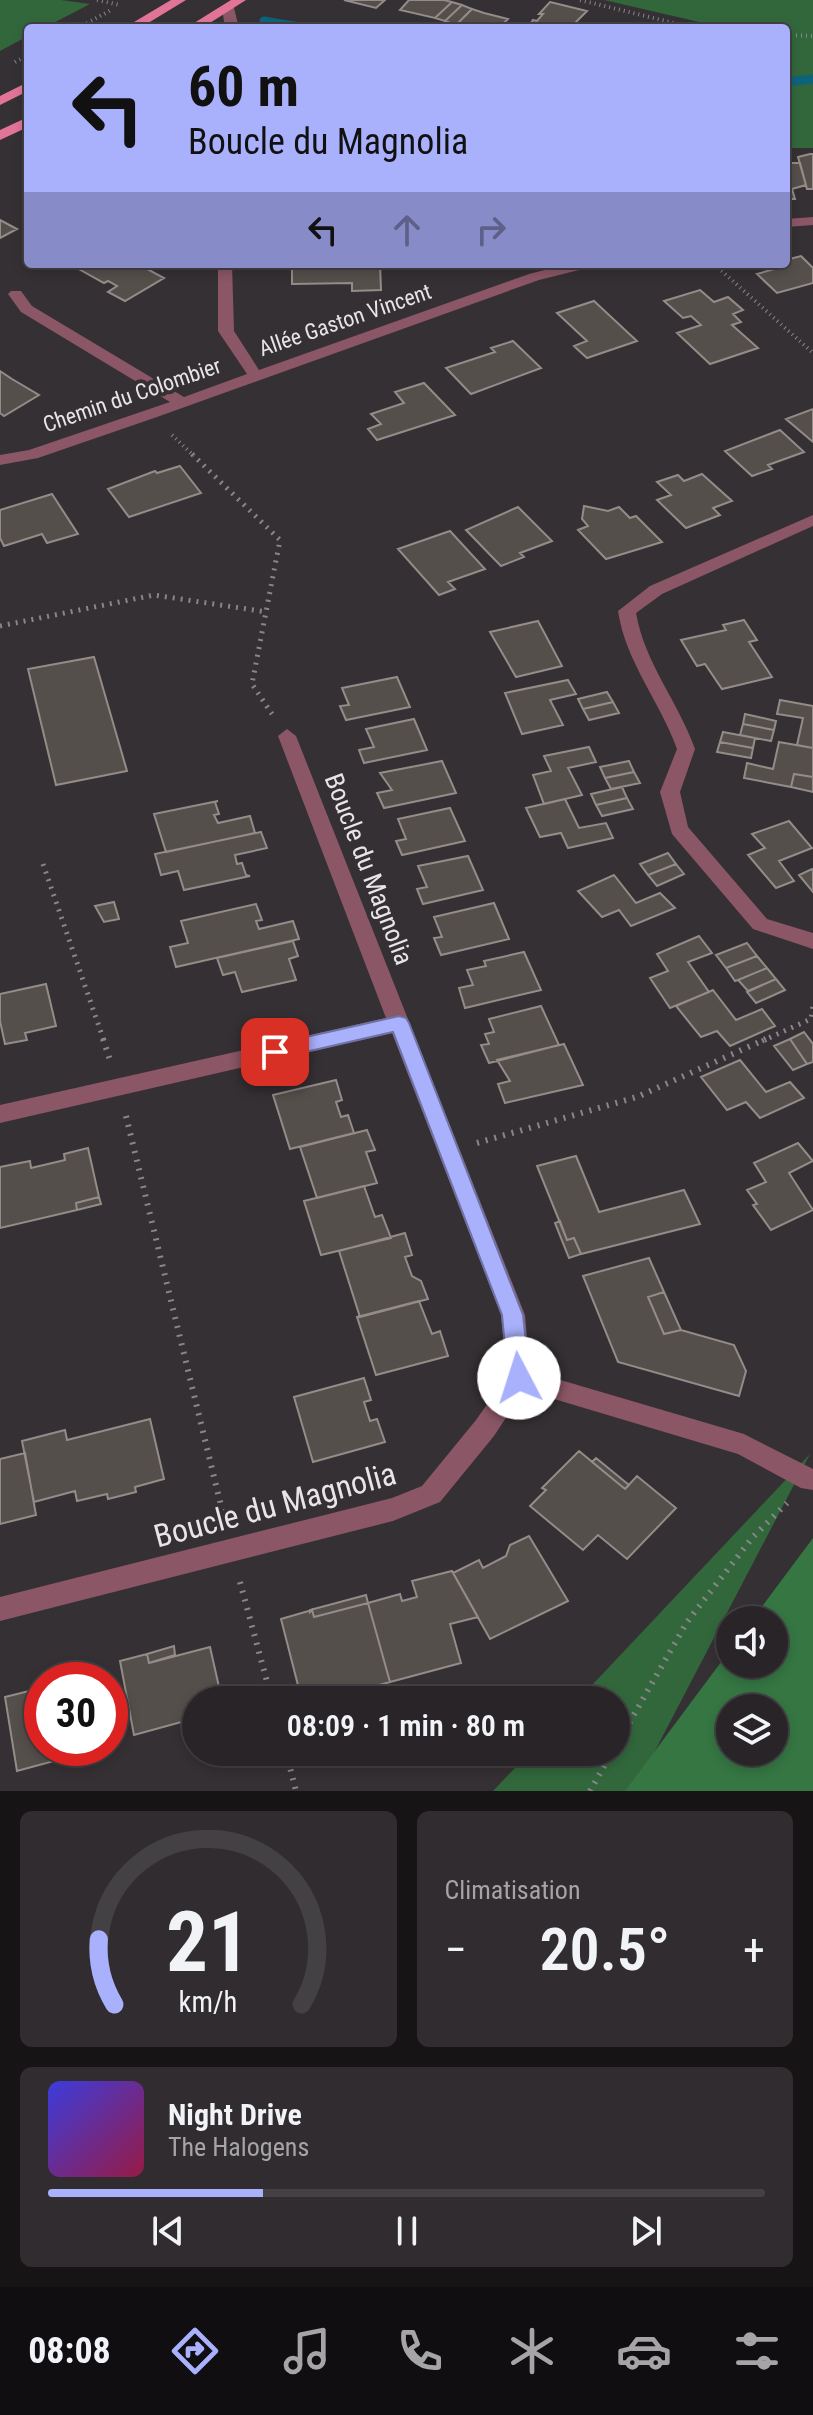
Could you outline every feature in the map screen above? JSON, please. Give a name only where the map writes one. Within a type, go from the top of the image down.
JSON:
[{"type":"main road","points":[[138,24],[180,0]]},
{"type":"main road","points":[[200,24],[234,4]]},
{"type":"main road","points":[[0,101],[24,88]]},
{"type":"main road","points":[[0,136],[24,123]]},
{"type":"street","points":[[232,24],[234,4]]},
{"type":"street","points":[[790,223],[813,221]]},
{"type":"street","name":"Chemin du Colombier","points":[[0,460],[32,454],[255,375],[226,331],[225,268]]},
{"type":"street","name":"Allée Gaston Vincent","points":[[255,375],[534,277],[570,268]]},
{"type":"street","points":[[16,294],[26,309],[183,403]]},
{"type":"street","points":[[813,520],[656,590],[627,611],[631,636],[643,666],[676,721],[686,749],[670,792],[679,829],[760,924],[813,941]]},
{"type":"street","name":"Boucle du Magnolia","points":[[0,1609],[393,1509],[431,1494],[476,1439],[519,1378],[513,1315],[287,736]]},
{"type":"street","points":[[0,1114],[399,1023]]},
{"type":"street","points":[[519,1378],[744,1445],[810,1480]]},
{"type":"path","points":[[97,0],[121,5]]},
{"type":"path","points":[[85,24],[130,0]]},
{"type":"path","points":[[580,0],[678,24]]},
{"type":"path","points":[[790,35],[813,36]]},
{"type":"path","points":[[718,268],[813,353]]},
{"type":"path","points":[[151,414],[280,540],[252,684],[287,736]]},
{"type":"path","points":[[0,626],[154,595],[267,612]]},
{"type":"path","points":[[43,864],[119,1087],[232,1551],[268,1686]]},
{"type":"path","points":[[449,1151],[637,1097],[811,1019],[813,1006]]},
{"type":"path","points":[[630,1722],[687,1622],[752,1538],[810,1480]]},
{"type":"path","points":[[290,1766],[296,1791]]},
{"type":"path","points":[[590,1791],[604,1766]]},
{"type":"green space","points":[[0,0],[61,0],[90,4],[52,24],[24,24],[24,38],[0,51]]},
{"type":"green space","points":[[604,0],[813,0],[813,148],[790,148],[790,24],[697,24],[699,22]]},
{"type":"green space","points":[[810,1454],[731,1606],[716,1606],[716,1634],[634,1791],[493,1791],[517,1766],[630,1766],[630,1686],[591,1686]]},
{"type":"green space","points":[[813,1538],[813,1791],[625,1791],[716,1669],[716,1678],[788,1678],[788,1606],[762,1606]]},
{"type":"building","points":[[344,0],[385,0],[376,8]]},
{"type":"building","points":[[409,0],[452,2],[435,18],[400,10]]},
{"type":"building","points":[[452,2],[462,5],[445,21],[435,18]]},
{"type":"building","points":[[550,2],[587,11],[574,24],[530,24],[543,14],[539,14]]},
{"type":"building","points":[[462,5],[472,9],[457,24],[445,21]]},
{"type":"building","points":[[472,9],[508,19],[503,24],[457,24]]},
{"type":"building","points":[[813,154],[813,189],[807,189],[798,157]]},
{"type":"building","points":[[790,163],[800,163],[806,185],[792,189],[795,199],[790,199]]},
{"type":"building","points":[[0,220],[17,229],[0,238]]},
{"type":"building","points":[[801,256],[813,268],[813,283],[777,293],[757,274],[790,268],[790,259]]},
{"type":"building","points":[[77,268],[145,268],[164,278],[125,301],[108,292],[117,286],[108,281],[104,283]]},
{"type":"building","points":[[292,268],[380,268],[381,290],[352,291],[352,283],[292,284]]},
{"type":"building","points":[[700,290],[714,302],[728,297],[743,310],[733,314],[741,322],[732,325],[758,348],[710,364],[677,333],[701,325],[691,316],[683,318],[664,301]]},
{"type":"building","points":[[594,301],[637,341],[587,358],[574,346],[587,341],[557,313]]},
{"type":"building","points":[[513,341],[541,368],[471,394],[446,368],[495,352],[491,348]]},
{"type":"building","points":[[0,371],[39,395],[4,416],[0,413]]},
{"type":"building","points":[[424,383],[455,415],[377,440],[368,429],[381,424],[371,414],[404,403],[395,392]]},
{"type":"building","points":[[813,409],[813,442],[786,419]]},
{"type":"building","points":[[780,430],[804,452],[768,465],[772,469],[752,476],[725,451]]},
{"type":"building","points":[[180,466],[201,493],[129,517],[108,489],[155,471]]},
{"type":"building","points":[[702,474],[732,501],[713,508],[720,515],[686,528],[657,500],[671,495],[657,482],[678,475],[684,481]]},
{"type":"building","points":[[52,494],[78,534],[47,543],[42,534],[4,546],[0,538],[0,510]]},
{"type":"building","points":[[584,506],[608,511],[619,507],[630,518],[636,516],[662,542],[606,559],[578,530],[588,526],[582,519]]},
{"type":"building","points":[[518,507],[552,541],[520,553],[524,557],[501,566],[466,530]]},
{"type":"building","points":[[450,531],[485,569],[448,582],[455,589],[439,595],[398,549]]},
{"type":"building","points":[[744,620],[757,640],[749,642],[772,677],[722,689],[705,664],[697,666],[681,640],[726,630],[723,625]]},
{"type":"building","points":[[538,621],[562,666],[516,677],[490,632]]},
{"type":"building","points":[[94,657],[127,771],[56,785],[28,669]]},
{"type":"building","points":[[397,677],[410,707],[346,720],[340,706],[349,705],[342,688]]},
{"type":"building","points":[[568,680],[576,694],[550,700],[563,725],[522,734],[505,693]]},
{"type":"building","points":[[607,692],[613,702],[583,709],[578,699]]},
{"type":"building","points":[[780,700],[813,706],[813,748],[797,745],[803,718],[777,714]]},
{"type":"building","points":[[613,702],[619,713],[589,720],[583,709]]},
{"type":"building","points":[[745,714],[776,721],[774,730],[743,724]]},
{"type":"building","points":[[414,719],[427,750],[364,763],[359,750],[374,747],[366,729]]},
{"type":"building","points":[[743,724],[774,730],[771,741],[740,735]]},
{"type":"building","points":[[723,732],[755,738],[753,748],[720,742]]},
{"type":"building","points":[[720,742],[753,748],[751,758],[717,752]]},
{"type":"building","points":[[779,742],[813,748],[813,777],[794,774],[791,787],[744,778],[747,763],[773,769]]},
{"type":"building","points":[[589,747],[596,762],[568,768],[582,795],[544,804],[533,775],[551,771],[544,756]]},
{"type":"building","points":[[442,761],[456,793],[384,808],[377,793],[392,790],[380,773]]},
{"type":"building","points":[[629,761],[634,772],[605,778],[600,767]]},
{"type":"building","points":[[634,772],[640,783],[611,789],[605,778]]},
{"type":"building","points":[[794,774],[813,777],[813,792],[791,787]]},
{"type":"building","points":[[622,787],[627,798],[596,805],[591,794]]},
{"type":"building","points":[[627,798],[633,809],[602,816],[596,805]]},
{"type":"building","points":[[565,799],[579,828],[606,823],[613,838],[568,848],[561,833],[540,837],[526,808]]},
{"type":"building","points":[[218,801],[215,802],[219,814],[214,815],[218,823],[250,816],[255,833],[166,852],[154,814]]},
{"type":"building","points":[[450,808],[465,841],[402,855],[396,841],[406,839],[398,819]]},
{"type":"building","points":[[789,821],[812,848],[779,861],[794,881],[776,888],[748,855],[765,848],[752,834]]},
{"type":"building","points":[[261,832],[267,848],[235,855],[237,864],[242,863],[246,875],[250,876],[184,890],[178,871],[161,875],[155,854]]},
{"type":"building","points":[[668,853],[676,864],[648,875],[640,864]]},
{"type":"building","points":[[468,856],[483,890],[423,904],[417,889],[427,887],[418,866]]},
{"type":"building","points":[[676,864],[684,874],[657,886],[648,875]]},
{"type":"building","points":[[813,870],[813,892],[799,875]]},
{"type":"building","points":[[614,875],[636,903],[660,893],[675,908],[631,926],[619,910],[602,917],[578,891]]},
{"type":"building","points":[[114,902],[119,919],[104,922],[95,906]]},
{"type":"building","points":[[494,903],[509,939],[441,955],[434,938],[442,937],[434,917]]},
{"type":"building","points":[[256,904],[262,920],[256,921],[259,929],[293,921],[299,939],[176,967],[170,947],[188,943],[181,921]]},
{"type":"building","points":[[699,936],[712,953],[688,962],[709,992],[670,1008],[650,978],[668,971],[657,954]]},
{"type":"building","points":[[293,941],[298,956],[289,959],[296,980],[242,992],[235,972],[223,975],[217,958]]},
{"type":"building","points":[[747,943],[757,956],[726,968],[716,955]]},
{"type":"building","points":[[524,952],[541,990],[465,1008],[459,988],[473,985],[467,970],[486,966],[484,961]]},
{"type":"building","points":[[757,956],[767,968],[735,981],[726,968]]},
{"type":"building","points":[[767,968],[776,979],[748,991],[738,980]]},
{"type":"building","points":[[776,979],[785,990],[756,1003],[747,992]]},
{"type":"building","points":[[46,984],[56,1026],[25,1033],[27,1040],[5,1044],[0,1021],[0,994]]},
{"type":"building","points":[[713,990],[736,1020],[762,1009],[775,1026],[730,1046],[717,1031],[701,1037],[676,1006]]},
{"type":"building","points":[[541,1006],[559,1045],[489,1063],[481,1045],[489,1044],[485,1034],[494,1032],[489,1019]]},
{"type":"building","points":[[804,1032],[813,1044],[813,1062],[807,1064],[790,1039]]},
{"type":"building","points":[[790,1039],[807,1064],[793,1070],[774,1046]]},
{"type":"building","points":[[564,1044],[583,1085],[505,1103],[498,1084],[510,1081],[497,1060]]},
{"type":"building","points":[[740,1060],[766,1092],[790,1082],[804,1098],[760,1118],[746,1102],[727,1110],[701,1077]]},
{"type":"building","points":[[336,1080],[342,1100],[336,1102],[341,1117],[348,1115],[354,1133],[290,1149],[273,1095]]},
{"type":"building","points":[[367,1130],[375,1150],[366,1152],[377,1183],[317,1198],[300,1147]]},
{"type":"building","points":[[798,1143],[813,1161],[789,1173],[813,1210],[771,1230],[753,1205],[757,1204],[747,1190],[766,1182],[754,1163]]},
{"type":"building","points":[[88,1148],[99,1197],[76,1203],[77,1210],[0,1228],[0,1167],[30,1161],[31,1168],[65,1160],[64,1154]]},
{"type":"building","points":[[576,1156],[599,1212],[684,1190],[700,1224],[581,1254],[574,1238],[567,1240],[537,1166]]},
{"type":"building","points":[[364,1186],[375,1217],[382,1215],[391,1238],[321,1255],[304,1201]]},
{"type":"building","points":[[99,1197],[101,1204],[77,1210],[76,1203]]},
{"type":"building","points":[[560,1221],[567,1240],[574,1238],[581,1254],[569,1258],[555,1223]]},
{"type":"building","points":[[405,1233],[412,1255],[405,1257],[412,1276],[421,1281],[428,1299],[360,1317],[339,1251]]},
{"type":"building","points":[[649,1258],[664,1292],[648,1297],[664,1334],[681,1330],[734,1345],[746,1371],[739,1396],[618,1362],[583,1276]]},
{"type":"building","points":[[664,1292],[681,1330],[664,1334],[648,1297]]},
{"type":"building","points":[[419,1301],[432,1334],[440,1331],[448,1356],[376,1375],[357,1317]]},
{"type":"building","points":[[364,1378],[371,1400],[364,1402],[370,1421],[377,1419],[385,1442],[313,1462],[294,1397]]},
{"type":"building","points":[[150,1419],[164,1479],[135,1487],[136,1492],[108,1499],[107,1494],[77,1501],[75,1491],[34,1502],[22,1441],[65,1430],[67,1440]]},
{"type":"building","points":[[579,1451],[625,1489],[637,1476],[676,1508],[627,1559],[598,1535],[583,1550],[530,1506],[546,1490],[542,1488]]},
{"type":"building","points":[[25,1453],[36,1515],[0,1524],[0,1459]]},
{"type":"building","points":[[596,1458],[629,1485],[625,1489],[592,1462]]},
{"type":"building","points":[[529,1536],[568,1601],[490,1639],[453,1573],[479,1560],[483,1568],[506,1556],[510,1545]]},
{"type":"building","points":[[452,1571],[478,1617],[450,1624],[461,1663],[390,1682],[368,1603],[400,1594],[402,1601],[417,1597],[412,1581]]},
{"type":"building","points":[[366,1595],[368,1603],[314,1617],[312,1610],[310,1612],[310,1610]]},
{"type":"building","points":[[368,1603],[390,1682],[376,1686],[298,1686],[281,1619],[312,1610],[314,1617]]},
{"type":"building","points":[[174,1646],[175,1655],[149,1663],[147,1654]]},
{"type":"building","points":[[210,1647],[219,1686],[182,1686],[182,1722],[134,1735],[128,1703],[128,1662],[120,1661],[147,1654],[149,1663]]},
{"type":"building","points":[[24,1692],[24,1766],[35,1766],[17,1771],[5,1697]]},
{"type":"waterway","points":[[264,21],[282,24]]},
{"type":"waterway","points":[[790,82],[813,79]]},
{"type":"route","points":[[275,1052],[399,1023],[513,1315],[519,1378]]}]
